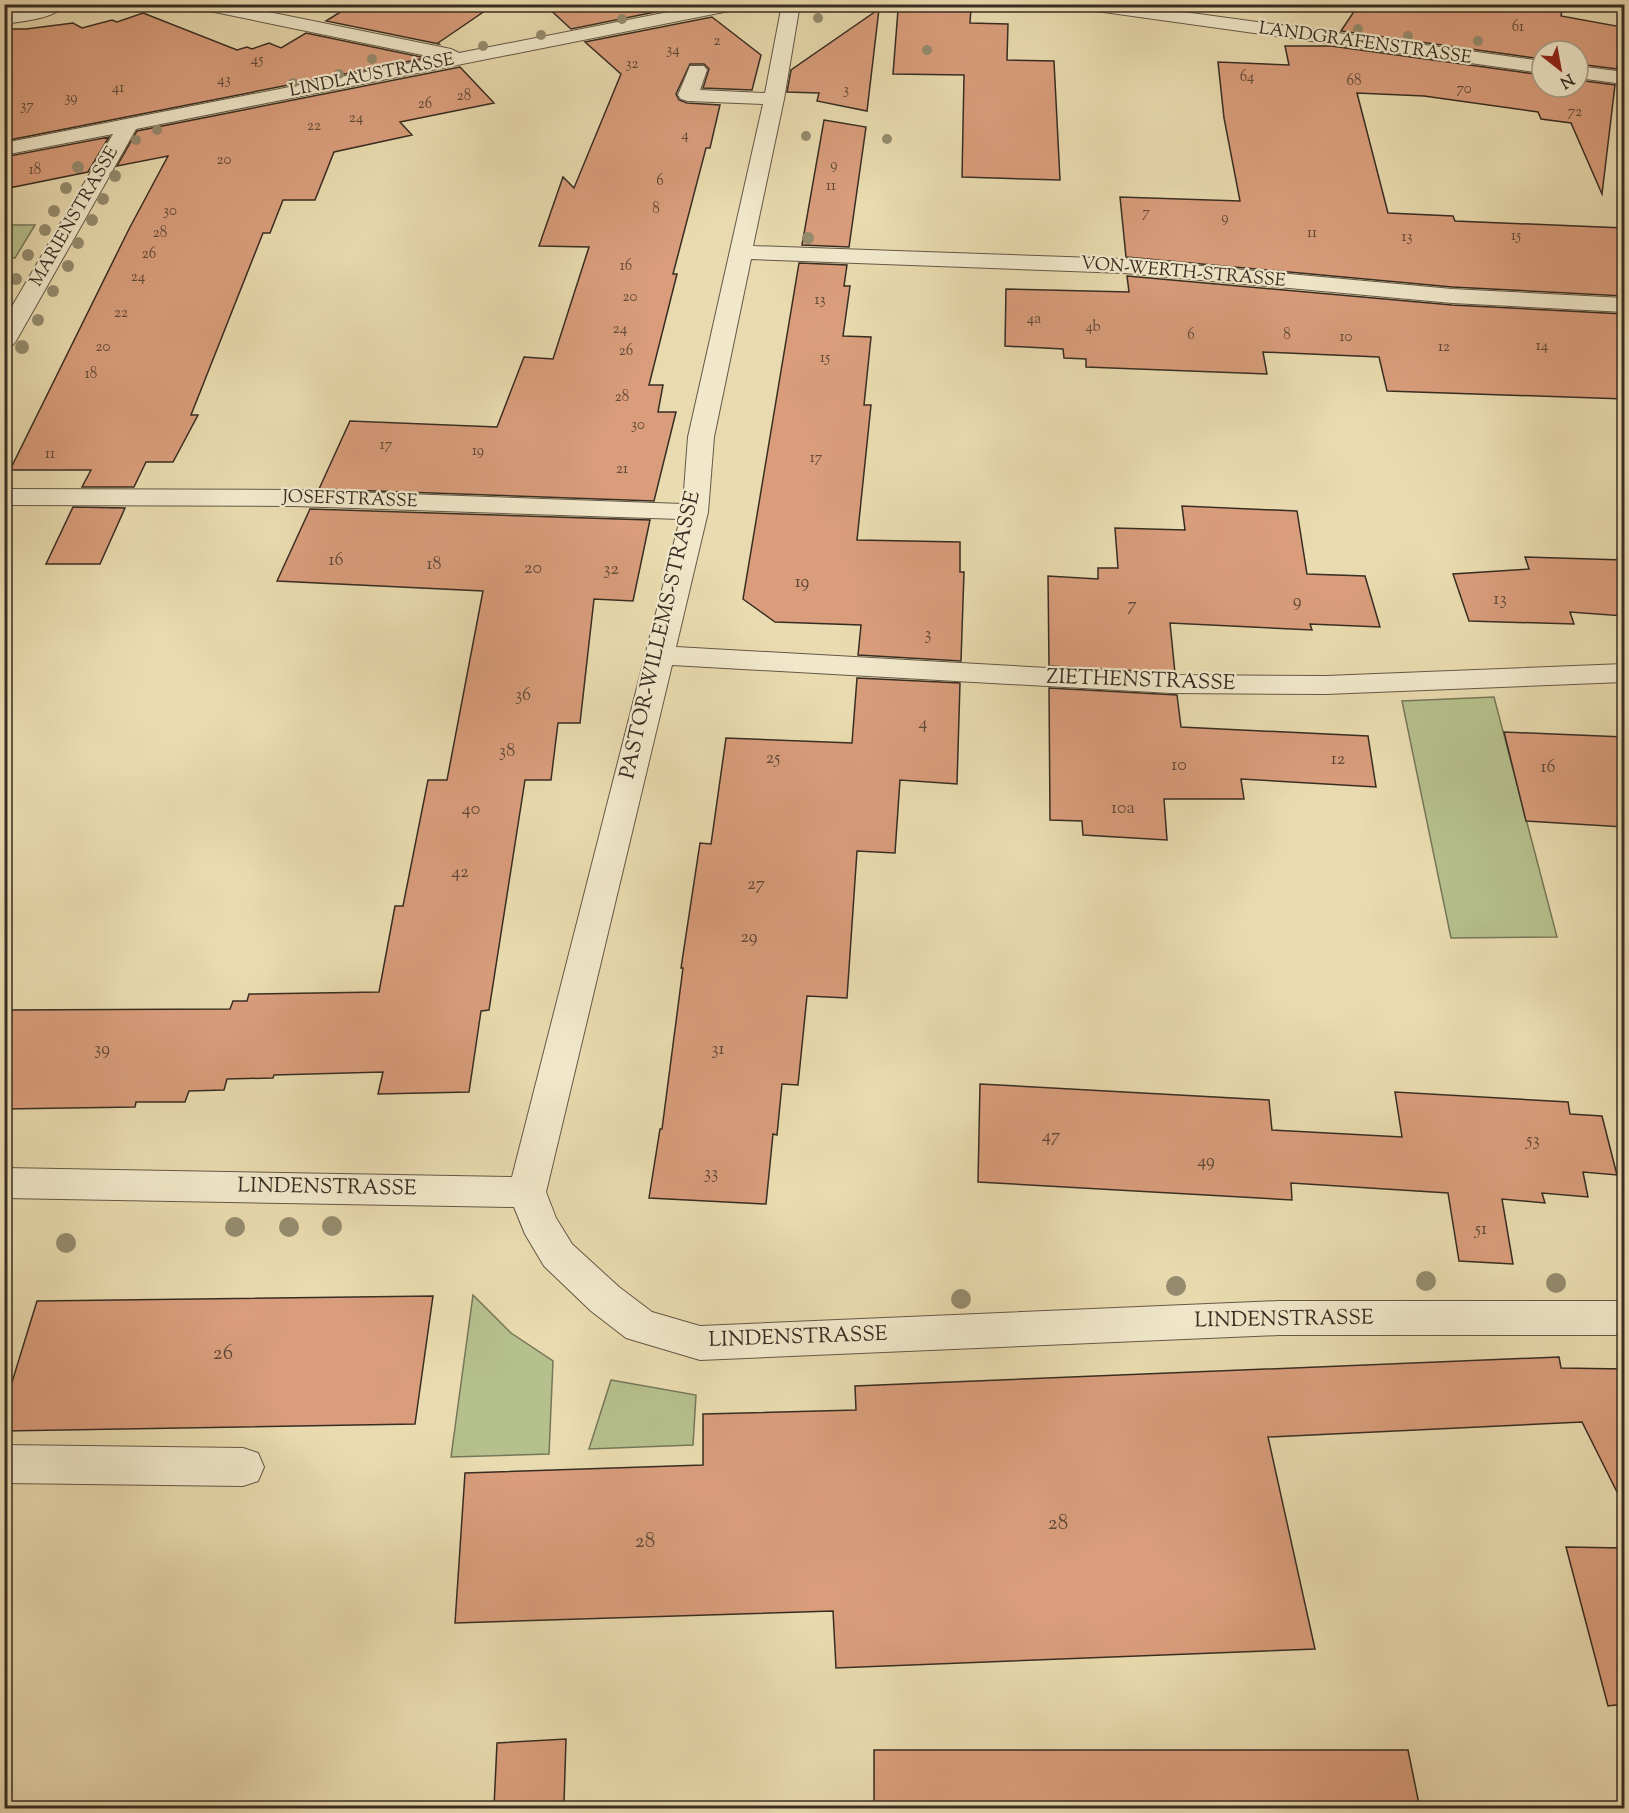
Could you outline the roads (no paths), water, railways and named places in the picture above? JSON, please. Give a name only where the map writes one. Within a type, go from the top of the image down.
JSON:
[{"type":"street","points":[[4,19],[36,13],[58,4]]},
{"type":"street","name":"LINDLAUSTRASSE","points":[[4,148],[739,4]]},
{"type":"street","name":"PASTOR-WILLEMS-STRASSE","points":[[527,1192],[694,512],[701,437],[774,99],[791,4]]},
{"type":"street","name":"LANDGRAFENSTRASSE","points":[[1082,4],[1530,65]]},
{"type":"street","points":[[203,5],[465,58]]},
{"type":"street","points":[[1272,31],[1282,13]]},
{"type":"street","points":[[697,70],[688,95],[774,99]]},
{"type":"street","points":[[1590,74],[1624,78]]},
{"type":"street","name":"MARIENSTRASSE","points":[[4,341],[128,124]]},
{"type":"street","name":"VON-WERTH-STRASSE","points":[[742,252],[1124,266],[1452,296],[1624,305]]},
{"type":"street","name":"JOSEFSTRASSE","points":[[4,497],[294,498],[694,512]]},
{"type":"street","name":"ZIETHENSTRASSE","points":[[658,655],[1171,684],[1326,684],[1624,672]]},
{"type":"street","name":"LINDENSTRASSE","points":[[4,1183],[527,1192],[539,1223],[558,1256],[604,1299],[640,1326],[700,1343],[1279,1318],[1624,1318]]},
{"type":"street","points":[[4,1464],[243,1467]]}]
